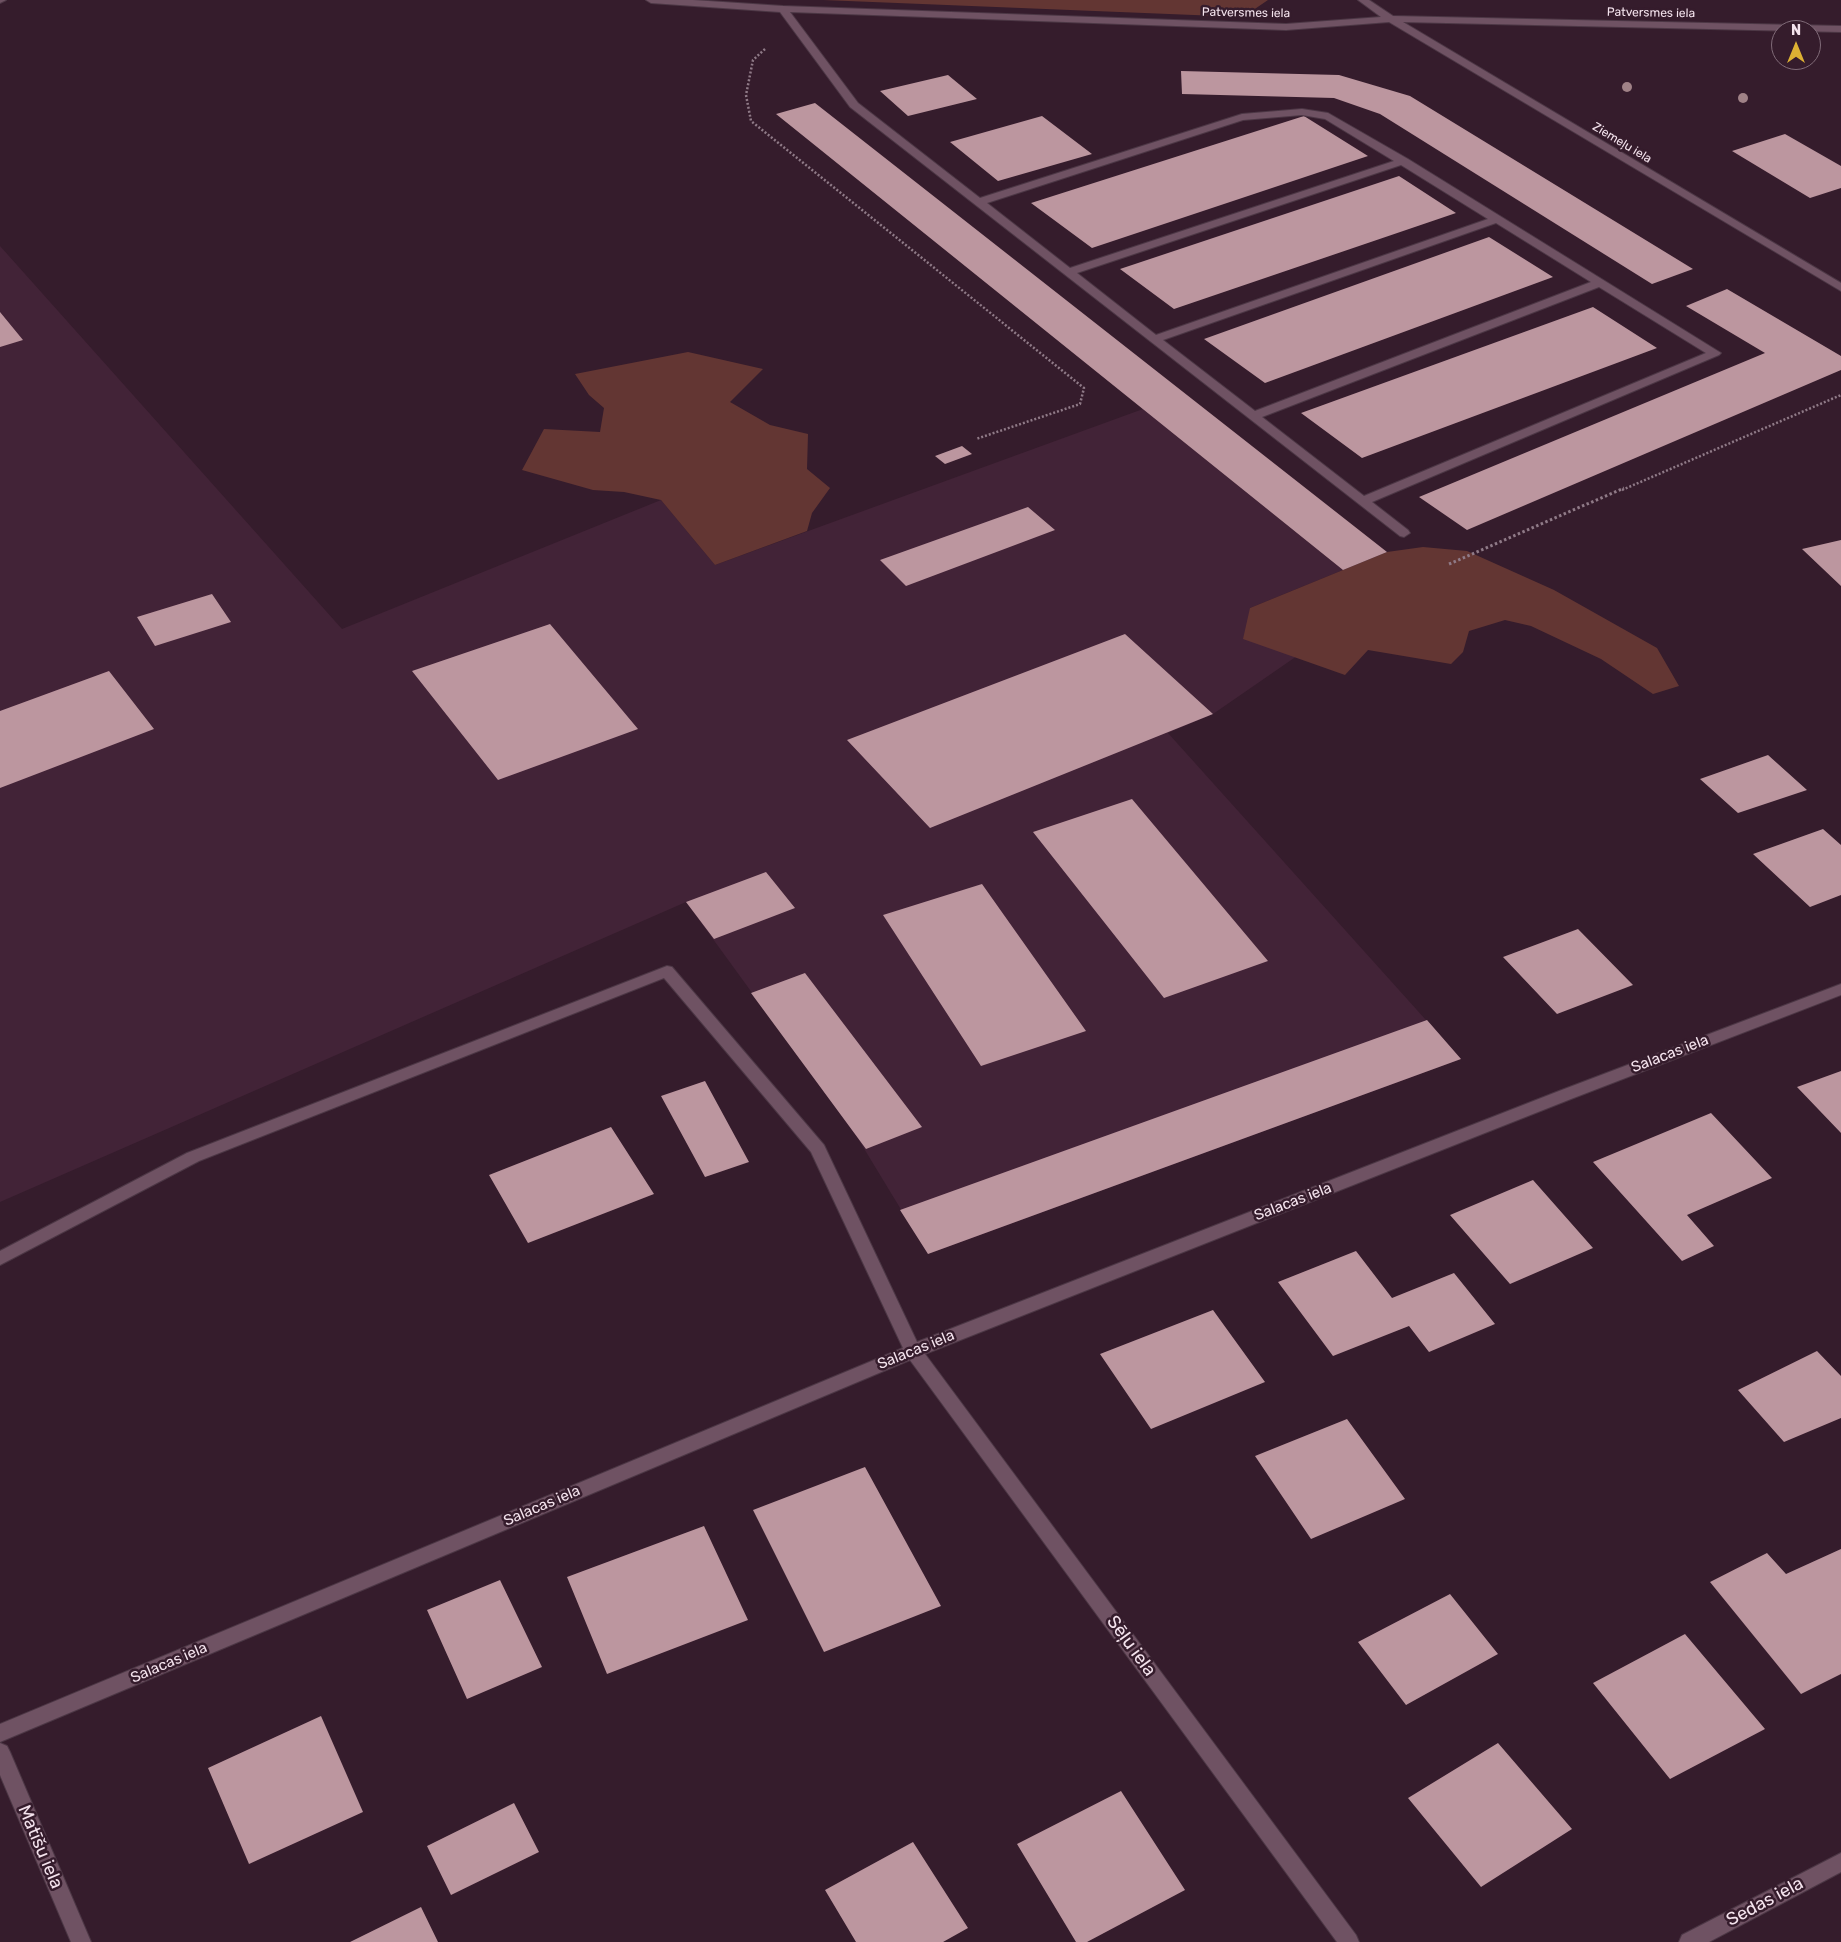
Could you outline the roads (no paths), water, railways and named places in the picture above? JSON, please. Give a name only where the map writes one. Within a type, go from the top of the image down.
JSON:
[{"type":"street","name":"Patversmes iela","points":[[651,0],[783,9],[1286,27],[1391,19],[1841,29]]},
{"type":"street","points":[[862,0],[865,12]]},
{"type":"street","name":"Ziemeļu iela","points":[[1362,0],[1841,288]]},
{"type":"street","points":[[783,9],[854,105],[1404,533]]},
{"type":"street","points":[[979,202],[1242,116],[1302,112],[1328,116],[1715,353],[1363,501]]},
{"type":"street","points":[[1068,272],[1404,161]]},
{"type":"street","points":[[1155,339],[1498,219]]},
{"type":"street","points":[[1254,416],[1601,282]]},
{"type":"street","name":"Sēļu iela","points":[[0,1259],[193,1158],[667,971],[818,1149],[913,1351],[1348,1942]]},
{"type":"street","name":"Salacas iela","points":[[0,1733],[913,1351],[1555,1098],[1841,989]]},
{"type":"street","name":"Matīšu iela","points":[[0,1752],[81,1942]]},
{"type":"street","name":"Sedas iela","points":[[1689,1942],[1841,1862]]}]
